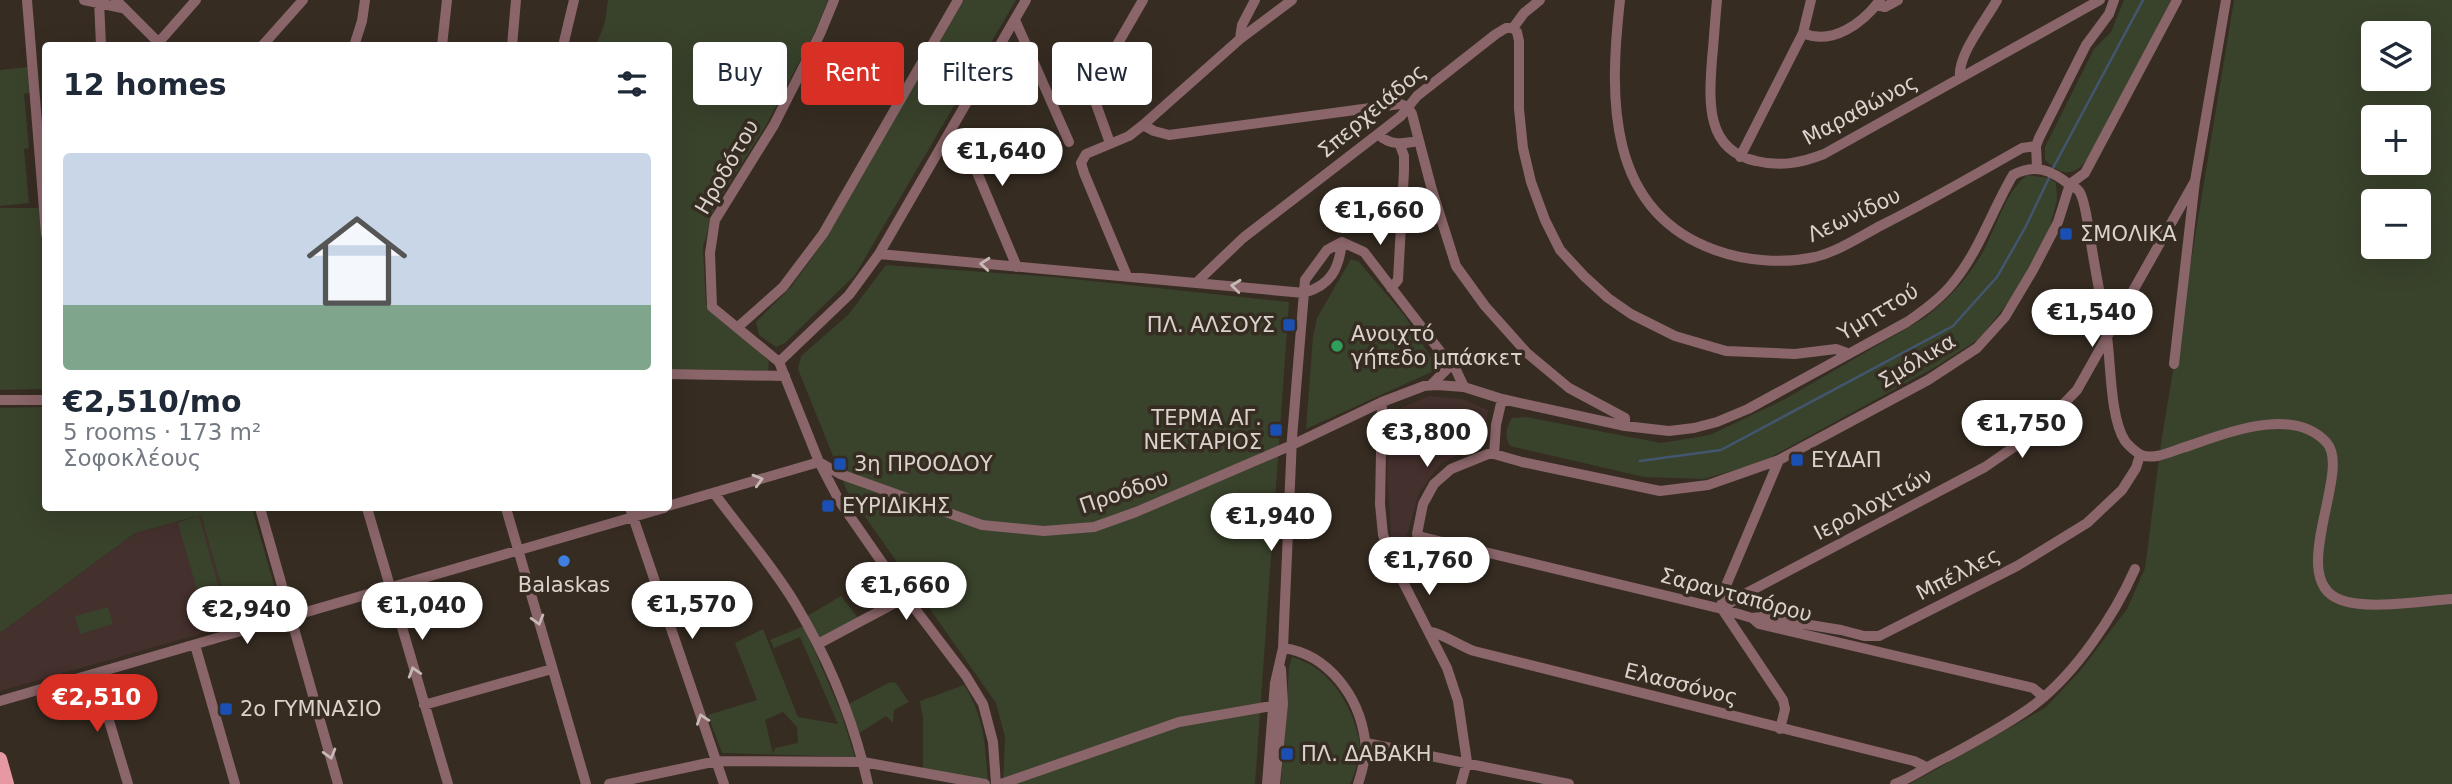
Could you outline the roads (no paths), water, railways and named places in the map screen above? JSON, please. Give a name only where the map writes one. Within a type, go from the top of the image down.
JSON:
[{"type":"main road","points":[[0,759],[7,784]]},
{"type":"street","points":[[27,0],[42,185]]},
{"type":"street","points":[[84,0],[99,1],[125,9]]},
{"type":"street","points":[[116,0],[160,42]]},
{"type":"street","points":[[162,42],[197,0]]},
{"type":"street","points":[[266,42],[303,0]]},
{"type":"street","points":[[355,42],[365,0]]},
{"type":"street","points":[[442,42],[447,0]]},
{"type":"street","points":[[512,42],[516,0]]},
{"type":"street","points":[[564,42],[574,0]]},
{"type":"street","name":"Ηροδότου","points":[[834,0],[774,125],[715,220],[710,253],[712,307],[779,362],[820,462],[840,502],[906,597],[966,676],[983,704],[993,742],[996,784]]},
{"type":"street","points":[[738,327],[783,287],[823,234],[958,0]]},
{"type":"street","points":[[779,362],[849,295],[879,254],[1026,0]]},
{"type":"street","points":[[1110,143],[1091,90],[1143,0]]},
{"type":"street","points":[[1240,40],[1242,25],[1255,0]]},
{"type":"street","points":[[1127,276],[1081,163],[1086,154],[1129,136],[1240,40],[1292,0]]},
{"type":"street","name":"Σπερχειάδος","points":[[1196,282],[1243,238],[1378,135],[1416,96],[1496,34],[1506,28],[1513,28],[1524,13],[1540,0]]},
{"type":"street","name":"Λεωνίδου","points":[[1620,0],[1616,99],[1619,138],[1625,161],[1645,200],[1665,222],[1688,239],[1716,250],[1751,259],[1813,257],[1834,250],[1893,220],[2022,148],[2036,146]]},
{"type":"street","points":[[1717,0],[1711,113],[1722,140],[1740,157],[1803,33],[1811,0]]},
{"type":"street","points":[[1803,33],[1823,38],[1836,34],[1864,18],[1878,3],[1885,7],[1898,0]]},
{"type":"street","points":[[1960,78],[1964,55],[1997,0]]},
{"type":"street","name":"Μαραθώνος","points":[[1740,157],[1769,164],[1805,162],[1824,154],[2100,0]]},
{"type":"street","points":[[2114,0],[2109,14],[2086,45],[2036,146],[2037,167],[2062,177],[2079,191],[2086,215],[2107,337],[2115,411],[2125,440],[2140,455],[2158,456],[2238,430],[2278,423],[2315,432],[2330,445],[2334,465],[2319,536],[2318,567],[2324,587],[2338,600],[2360,604],[2452,599]]},
{"type":"street","name":"Σμόλικα","points":[[1416,534],[1423,504],[1434,484],[1451,469],[1474,458],[1494,454],[1660,491],[1708,485],[1779,460],[1928,380],[1977,348],[2005,317],[2034,270],[2059,222],[2070,184],[2085,173],[2176,0]]},
{"type":"street","points":[[2174,365],[2195,181],[2226,0]]},
{"type":"street","points":[[99,1],[101,42]]},
{"type":"street","points":[[1015,20],[1069,142]]},
{"type":"street","points":[[1513,28],[1519,41],[1519,109],[1523,148],[1531,181],[1545,220],[1560,250],[1584,276],[1631,314],[1675,336],[1726,351],[1795,354],[1836,349],[1847,353]]},
{"type":"street","points":[[1143,125],[1169,135],[1392,104],[1408,107],[1456,266],[1485,306],[1527,353],[1569,388],[1625,418],[1625,426]]},
{"type":"street","points":[[950,132],[968,151],[1017,267]]},
{"type":"street","points":[[1378,135],[1400,145],[1418,141]]},
{"type":"street","points":[[1391,288],[1398,280],[1405,171],[1400,145]]},
{"type":"street","name":"Υμηττού","points":[[1431,385],[1461,387],[1625,426],[1669,431],[1717,422],[1748,409],[1907,322],[1929,306],[1952,284],[1965,266],[2013,175],[2037,167]]},
{"type":"street","name":"Ιερολοχιτών","points":[[1722,609],[1739,597],[1985,467],[2037,431],[2077,390],[2195,181]]},
{"type":"street","points":[[879,254],[1304,293],[1319,289],[1332,275],[1340,260],[1342,242]]},
{"type":"street","points":[[1342,242],[1364,252],[1450,365],[1461,387]]},
{"type":"street","points":[[1252,709],[1265,698],[1275,683],[1283,648],[1292,445],[1305,280],[1327,250],[1342,242]]},
{"type":"street","points":[[1431,385],[1450,365]]},
{"type":"street","points":[[1450,365],[1499,398],[1494,454]]},
{"type":"street","points":[[672,374],[785,376]]},
{"type":"street","name":"Προόδου","points":[[820,462],[840,474],[982,525],[1044,531],[1094,527],[1136,512],[1292,445],[1382,402],[1431,385]]},
{"type":"street","points":[[0,400],[42,400]]},
{"type":"street","points":[[1382,402],[1380,504],[1383,536],[1399,574],[1447,668],[1458,701],[1467,762],[1461,784]]},
{"type":"street","name":"Μπέλλες","points":[[1752,618],[1761,617],[1864,636],[1879,636],[2017,566],[2087,523],[2123,490],[2140,455]]},
{"type":"street","points":[[1779,460],[1722,595],[1722,609],[1783,700],[1785,709],[1780,729]]},
{"type":"street","points":[[672,505],[820,462]]},
{"type":"street","points":[[714,493],[795,603],[818,644],[842,702],[868,784]]},
{"type":"street","points":[[261,511],[338,784]]},
{"type":"street","points":[[368,511],[448,784]]},
{"type":"street","points":[[507,511],[586,784]]},
{"type":"street","points":[[0,701],[518,551],[631,512],[724,784]]},
{"type":"street","name":"Σαρανταπόρου","points":[[1416,534],[1722,609],[1752,618],[1759,624],[2033,688],[2044,696]]},
{"type":"street","points":[[1895,784],[1992,732],[2044,696],[2091,643],[2123,597],[2135,569]]},
{"type":"street","points":[[818,644],[906,597]]},
{"type":"street","name":"Ελασσόνος","points":[[1429,632],[1435,631],[1459,646],[1474,651],[1914,761],[1926,767]]},
{"type":"street","points":[[195,645],[235,784]]},
{"type":"street","points":[[1283,648],[1294,649],[1314,657],[1334,673],[1349,695],[1366,743],[1358,784]]},
{"type":"street","points":[[1267,784],[1272,723],[1284,685],[1280,663]]},
{"type":"street","points":[[424,705],[552,669]]},
{"type":"street","points":[[95,674],[128,784]]},
{"type":"street","points":[[1275,683],[1278,704],[1275,784]]},
{"type":"street","points":[[1001,784],[1179,722],[1278,704]]},
{"type":"street","points":[[1252,709],[1262,712],[1272,723]]},
{"type":"street","points":[[1366,743],[1569,784]]},
{"type":"street","points":[[609,784],[637,781],[717,761],[863,762],[985,784]]},
{"type":"waterway","points":[[2053,168],[2143,0]]},
{"type":"waterway","points":[[1640,461],[1721,450],[1953,326],[1997,277],[2049,178]]},
{"type":"place","name":"ΣΜΟΛΙΚΑ","points":[[2066,234]]},
{"type":"place","name":"ΠΛ. ΑΛΣΟΥΣ","points":[[1289,325]]},
{"type":"place","name":"Ανοιχτό γήπεδο μπάσκετ","points":[[1337,346]]},
{"type":"place","name":"ΤΕΡΜΑ ΑΓ. ΝΕΚΤΑΡΙΟΣ","points":[[1276,430]]},
{"type":"place","name":"ΕΥΔΑΠ","points":[[1797,460]]},
{"type":"place","name":"3η ΠΡΟΟΔΟΥ","points":[[840,464]]},
{"type":"place","name":"ΕΥΡΙΔΙΚΗΣ","points":[[828,506]]},
{"type":"place","name":"Balaskas","points":[[564,561]]},
{"type":"place","name":"2ο ΓΥΜΝΑΣΙΟ","points":[[226,709]]},
{"type":"place","name":"ΠΛ. ΔΑΒΑΚΗ","points":[[1287,754]]}]
